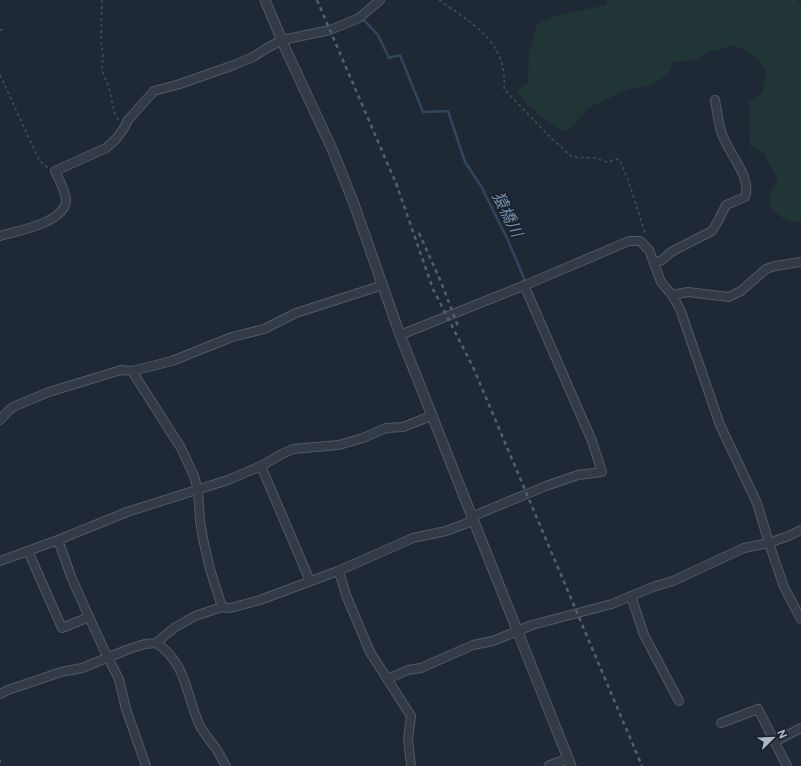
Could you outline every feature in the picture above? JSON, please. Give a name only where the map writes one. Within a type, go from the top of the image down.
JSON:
[{"type":"street","points":[[265,0],[333,151],[354,204],[400,335],[570,763],[549,766]]},
{"type":"street","points":[[0,236],[39,225],[58,214],[66,203],[66,195],[55,171],[106,148],[116,140],[128,120],[154,91],[234,66],[253,58],[282,40],[330,30],[360,17],[380,0]]},
{"type":"street","points":[[654,263],[662,260],[671,252],[712,231],[726,205],[745,197],[748,191],[744,176],[721,131],[715,100]]},
{"type":"street","points":[[400,335],[629,241],[640,242],[649,250],[661,282],[672,295],[680,309],[720,425],[757,502],[784,587],[801,619]]},
{"type":"street","points":[[672,295],[688,292],[729,297],[741,292],[766,269],[801,262]]},
{"type":"street","points":[[0,694],[61,672],[82,668],[129,649],[145,644],[156,643],[179,625],[195,616],[222,606],[230,608],[242,606],[338,571],[412,538],[446,531],[552,484],[578,476],[602,472],[592,442],[526,284]]},
{"type":"street","points":[[0,420],[15,406],[49,392],[121,370],[132,371],[172,361],[232,337],[264,329],[296,313],[383,286]]},
{"type":"street","points":[[132,371],[186,458],[194,476],[198,490],[203,539],[210,569],[222,606]]},
{"type":"street","points":[[0,561],[58,540],[127,512],[228,480],[293,450],[339,445],[363,438],[386,428],[403,427],[432,416]]},
{"type":"street","points":[[261,466],[310,581]]},
{"type":"street","points":[[387,679],[408,670],[421,668],[473,645],[493,641],[532,625],[612,604],[653,587],[673,581],[744,548],[769,542],[801,530]]},
{"type":"street","points":[[58,540],[72,579],[108,658],[120,679],[121,692],[126,709],[146,766]]},
{"type":"street","points":[[28,550],[62,628],[89,617]]},
{"type":"street","points":[[338,571],[346,595],[370,652],[411,716],[408,739],[411,766]]},
{"type":"street","points":[[631,596],[644,635],[679,701]]},
{"type":"street","points":[[156,643],[165,649],[178,665],[199,724],[217,749],[226,766]]},
{"type":"street","points":[[721,723],[758,709],[787,766]]},
{"type":"street","points":[[774,742],[801,728]]},
{"type":"path","points":[[102,0],[102,70],[110,88],[115,114],[124,128]]},
{"type":"path","points":[[439,0],[476,26],[495,47],[503,64],[505,78],[504,89],[550,137],[572,157],[595,158],[607,162],[619,159],[628,177],[636,206],[646,232],[640,242]]},
{"type":"path","points":[[0,30],[4,29]]},
{"type":"path","points":[[0,75],[39,160],[50,170],[55,171]]},
{"type":"path","points":[[0,760],[2,766]]},
{"type":"green space","points":[[607,0],[796,0],[801,3],[801,221],[791,222],[780,216],[770,206],[770,193],[778,180],[763,152],[750,146],[749,102],[763,92],[766,70],[752,54],[733,45],[709,52],[693,61],[673,62],[669,73],[653,85],[629,89],[591,106],[566,132],[544,119],[533,110],[517,91],[528,82],[529,53],[537,24],[552,17],[606,5]]},
{"type":"waterway","name":"猿橋川","points":[[361,17],[378,35],[389,58],[400,55],[423,112],[448,111],[465,162],[481,186],[507,238],[526,283]]},
{"type":"railway","points":[[317,0],[398,188]]},
{"type":"railway","points":[[396,183],[433,289],[473,367],[642,766]]},
{"type":"railway","points":[[419,233],[441,282],[459,329]]}]
